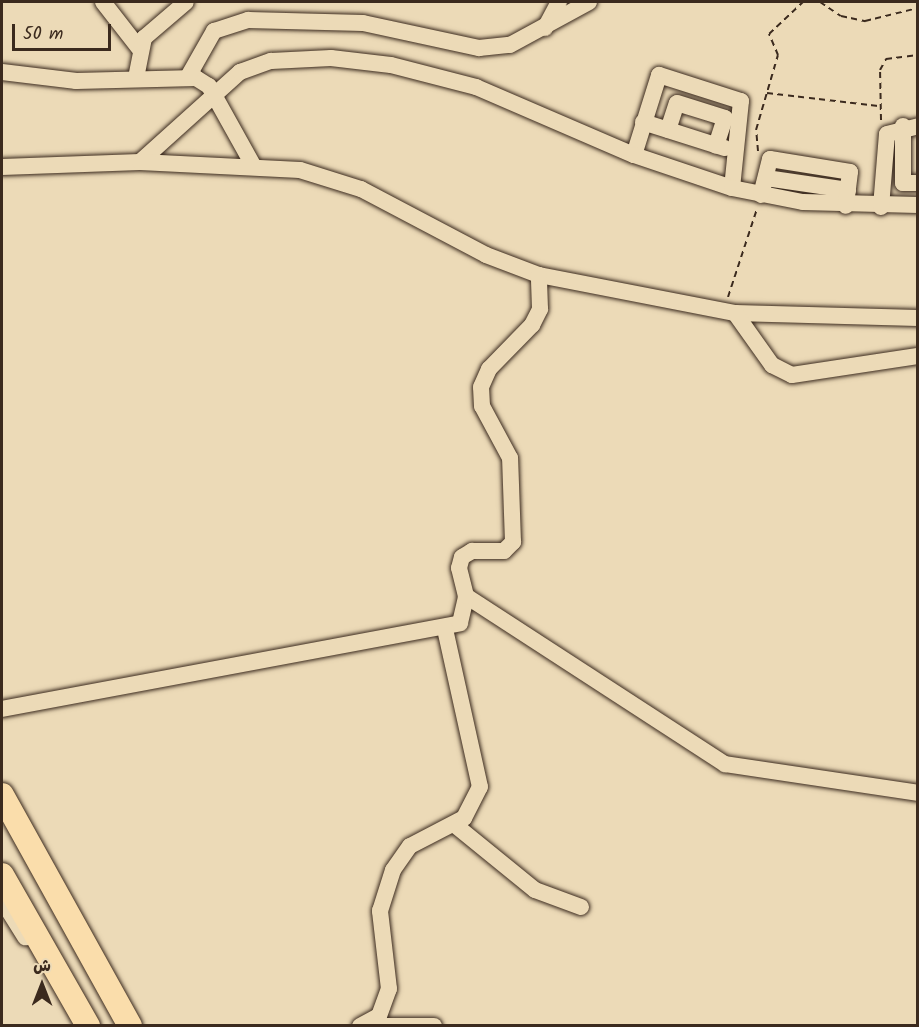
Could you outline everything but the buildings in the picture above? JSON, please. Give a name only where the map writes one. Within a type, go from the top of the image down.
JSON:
[{"type":"highway","points":[[2,795],[130,1026]]},
{"type":"highway","points":[[2,875],[88,1026]]},
{"type":"street","points":[[103,2],[139,48]]},
{"type":"street","points":[[136,78],[139,48],[151,28],[186,2]]},
{"type":"street","points":[[545,29],[560,2]]},
{"type":"street","points":[[189,75],[214,31],[248,20],[363,23],[479,48],[510,45],[545,29],[590,2]]},
{"type":"street","points":[[140,162],[172,138],[213,94],[240,72],[271,61],[331,58],[391,65],[531,108],[634,155],[732,188],[761,195],[847,198]]},
{"type":"street","points":[[2,72],[53,81],[189,75],[213,94],[253,165]]},
{"type":"street","points":[[634,155],[659,75],[741,101],[739,152],[732,188]]},
{"type":"street","points":[[668,130],[677,103],[724,118],[716,146]]},
{"type":"street","points":[[643,122],[739,152]]},
{"type":"street","points":[[881,207],[887,134],[910,126],[910,153],[903,183],[918,183]]},
{"type":"street","points":[[761,195],[770,159],[850,172],[847,198]]},
{"type":"street","points":[[2,166],[140,162],[253,165],[300,170],[361,189],[486,255],[539,275],[729,312],[918,318]]},
{"type":"street","points":[[766,178],[881,207],[918,205]]},
{"type":"street","points":[[2,709],[445,629],[464,618],[466,596],[459,568],[462,557],[472,551],[504,551],[513,542],[510,458],[482,406],[481,387],[489,369],[536,317],[539,275]]},
{"type":"street","points":[[729,312],[772,365],[792,375],[918,356]]},
{"type":"street","points":[[466,596],[725,764],[918,793]]},
{"type":"street","points":[[383,1022],[389,989],[380,924],[387,883],[410,846],[454,825],[472,809],[480,775],[445,629]]},
{"type":"street","points":[[454,825],[535,890],[581,907]]},
{"type":"street","points":[[2,900],[82,1026]]},
{"type":"street","points":[[360,1026],[383,1022],[434,1026]]},
{"type":"path","points":[[770,159],[758,150],[756,130],[778,55],[769,34],[803,2]]},
{"type":"path","points":[[820,2],[841,16],[865,21],[918,8]]},
{"type":"path","points":[[887,134],[878,106],[880,70],[886,59],[918,55]]},
{"type":"path","points":[[767,93],[878,106]]},
{"type":"path","points":[[729,312],[761,195]]}]
